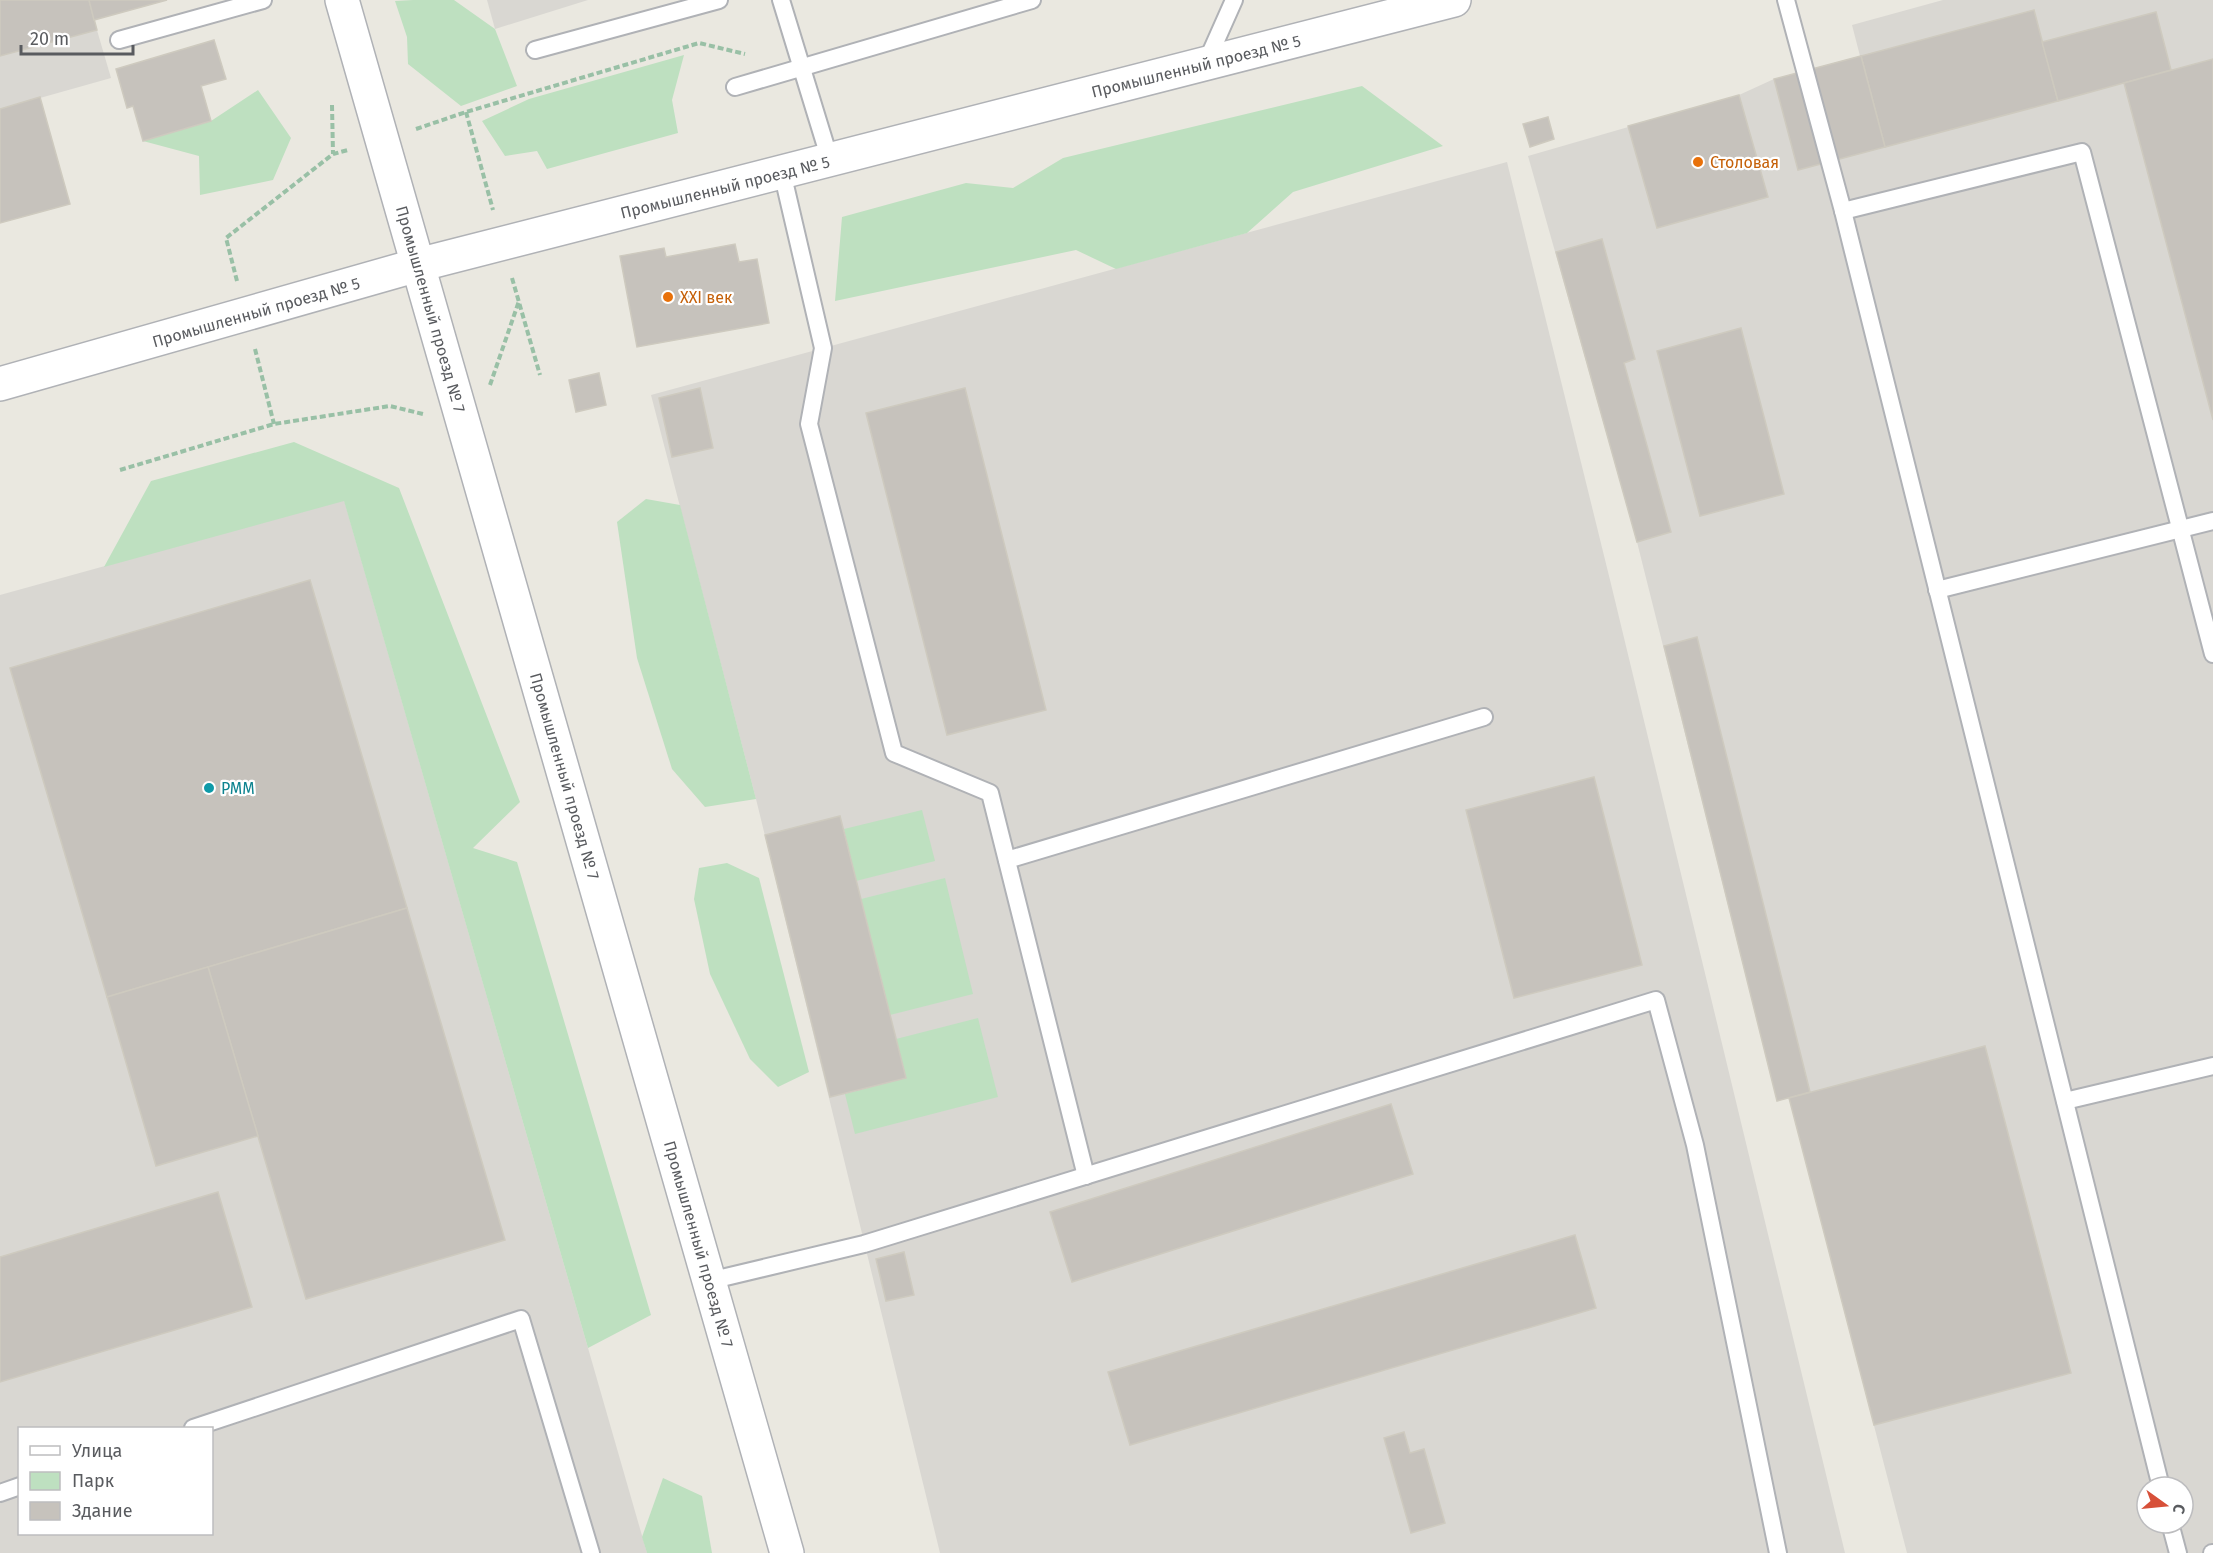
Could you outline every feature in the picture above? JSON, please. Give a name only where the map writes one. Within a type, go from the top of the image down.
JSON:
[{"type":"street","name":"Промышленный проезд № 7","points":[[342,0],[787,1553]]},
{"type":"street","name":"Промышленный проезд № 5","points":[[0,384],[418,265],[1454,0]]},
{"type":"lane","points":[[119,40],[263,0]]},
{"type":"lane","points":[[535,50],[719,0]]},
{"type":"lane","points":[[781,0],[830,160]]},
{"type":"lane","points":[[735,87],[1032,0]]},
{"type":"lane","points":[[1205,64],[1234,0]]},
{"type":"lane","points":[[1786,0],[1843,211],[2158,1475]]},
{"type":"lane","points":[[1843,211],[2082,152],[2213,654]]},
{"type":"lane","points":[[782,172],[823,348],[809,424],[894,753],[990,794],[1086,1176]]},
{"type":"lane","points":[[1937,590],[2213,521]]},
{"type":"lane","points":[[1007,860],[1484,717]]},
{"type":"lane","points":[[709,1281],[864,1244],[1656,1000],[1695,1145],[1778,1553]]},
{"type":"lane","points":[[2064,1101],[2213,1066]]},
{"type":"lane","points":[[196,1427],[521,1319],[591,1553]]},
{"type":"lane","points":[[0,1493],[18,1487]]},
{"type":"lane","points":[[2173,1535],[2178,1553]]},
{"type":"path","points":[[274,424],[226,238],[333,154],[699,43],[801,68]]},
{"type":"path","points":[[332,98],[333,154]]},
{"type":"path","points":[[120,470],[274,424],[390,406],[425,414]]},
{"type":"shaded area","points":[[0,0],[167,0],[94,20],[111,78],[40,98],[70,204],[0,223]]},
{"type":"shaded area","points":[[487,0],[588,0],[495,29]]},
{"type":"shaded area","points":[[1943,0],[2213,0],[2213,1553],[1907,1553],[1789,1098],[1777,1101],[1637,542],[1528,156],[1739,95],[1774,79],[1860,56],[1852,25]]},
{"type":"shaded area","points":[[1507,162],[1845,1553],[940,1553],[756,799],[651,395]]},
{"type":"shaded area","points":[[344,500],[647,1553],[0,1553],[0,595]]},
{"type":"green space","points":[[454,0],[495,29],[517,86],[461,106],[408,64],[407,37],[395,1]]},
{"type":"green space","points":[[684,55],[672,100],[678,133],[547,169],[537,151],[505,156],[482,121],[529,99]]},
{"type":"green space","points":[[1362,86],[1443,146],[1293,192],[1247,233],[1116,269],[1076,250],[835,301],[842,217],[966,183],[1013,188],[1063,158]]},
{"type":"green space","points":[[258,90],[291,138],[273,180],[200,195],[199,156],[143,141],[211,121]]},
{"type":"green space","points":[[294,442],[399,488],[520,802],[473,848],[517,862],[651,1315],[588,1348],[344,501],[104,567],[151,481]]},
{"type":"green space","points":[[646,499],[680,505],[756,799],[705,807],[672,769],[637,658],[617,522]]},
{"type":"green space","points":[[922,810],[935,861],[856,881],[844,829]]},
{"type":"green space","points":[[727,863],[759,878],[809,1072],[778,1087],[750,1059],[710,974],[694,899],[699,868]]},
{"type":"green space","points":[[945,878],[973,994],[890,1015],[861,899]]},
{"type":"green space","points":[[978,1018],[998,1097],[855,1134],[845,1094],[906,1078],[896,1039]]},
{"type":"green space","points":[[663,1478],[702,1496],[712,1553],[647,1553],[642,1537]]},
{"type":"building","points":[[0,0],[89,0],[97,30],[0,56]]},
{"type":"building","points":[[89,0],[167,0],[94,20]]},
{"type":"building","points":[[2034,10],[2058,101],[1885,147],[1861,56]]},
{"type":"building","points":[[2156,12],[2171,70],[2058,101],[2042,42]]},
{"type":"building","points":[[214,40],[226,79],[201,86],[211,121],[143,141],[133,106],[127,108],[116,69]]},
{"type":"building","points":[[1861,56],[1885,147],[1798,170],[1774,79]]},
{"type":"building","points":[[2213,59],[2213,420],[2124,83]]},
{"type":"building","name":"Столовая","points":[[1739,95],[1768,197],[1657,228],[1628,126]]},
{"type":"building","points":[[40,97],[70,204],[0,223],[0,109]]},
{"type":"building","points":[[1548,117],[1554,139],[1530,147],[1523,124]]},
{"type":"building","points":[[1602,239],[1635,359],[1624,363],[1671,532],[1637,542],[1556,252]]},
{"type":"building","points":[[735,244],[739,262],[757,259],[769,323],[637,347],[620,256],[664,248],[666,257]]},
{"type":"building","points":[[1741,328],[1784,494],[1700,516],[1657,351]]},
{"type":"building","points":[[599,373],[606,405],[576,412],[569,380]]},
{"type":"building","points":[[700,388],[713,448],[672,457],[659,398]]},
{"type":"building","points":[[965,388],[1046,710],[947,735],[866,413]]},
{"type":"building","name":"РММ","points":[[310,580],[407,908],[107,997],[10,668]]},
{"type":"building","points":[[1697,637],[1810,1092],[1777,1101],[1664,646]]},
{"type":"building","points":[[1594,777],[1642,965],[1514,998],[1466,810]]},
{"type":"building","points":[[840,816],[906,1078],[830,1097],[765,835]]},
{"type":"building","points":[[407,908],[505,1240],[306,1299],[208,967]]},
{"type":"building","points":[[208,967],[258,1136],[156,1166],[107,997]]},
{"type":"building","points":[[1985,1046],[2071,1373],[1874,1425],[1789,1098]]},
{"type":"building","points":[[1391,1104],[1413,1174],[1072,1282],[1050,1212]]},
{"type":"building","points":[[218,1192],[252,1307],[0,1382],[0,1257]]},
{"type":"building","points":[[1575,1235],[1596,1308],[1130,1445],[1108,1372]]},
{"type":"building","points":[[904,1252],[914,1295],[886,1301],[876,1259]]},
{"type":"building","points":[[1404,1432],[1410,1453],[1424,1449],[1445,1523],[1411,1533],[1384,1438]]},
{"type":"place","name":"Столовая","points":[[1698,162]]},
{"type":"place","name":"XXI век","points":[[668,297]]},
{"type":"place","name":"РММ","points":[[209,788]]}]
